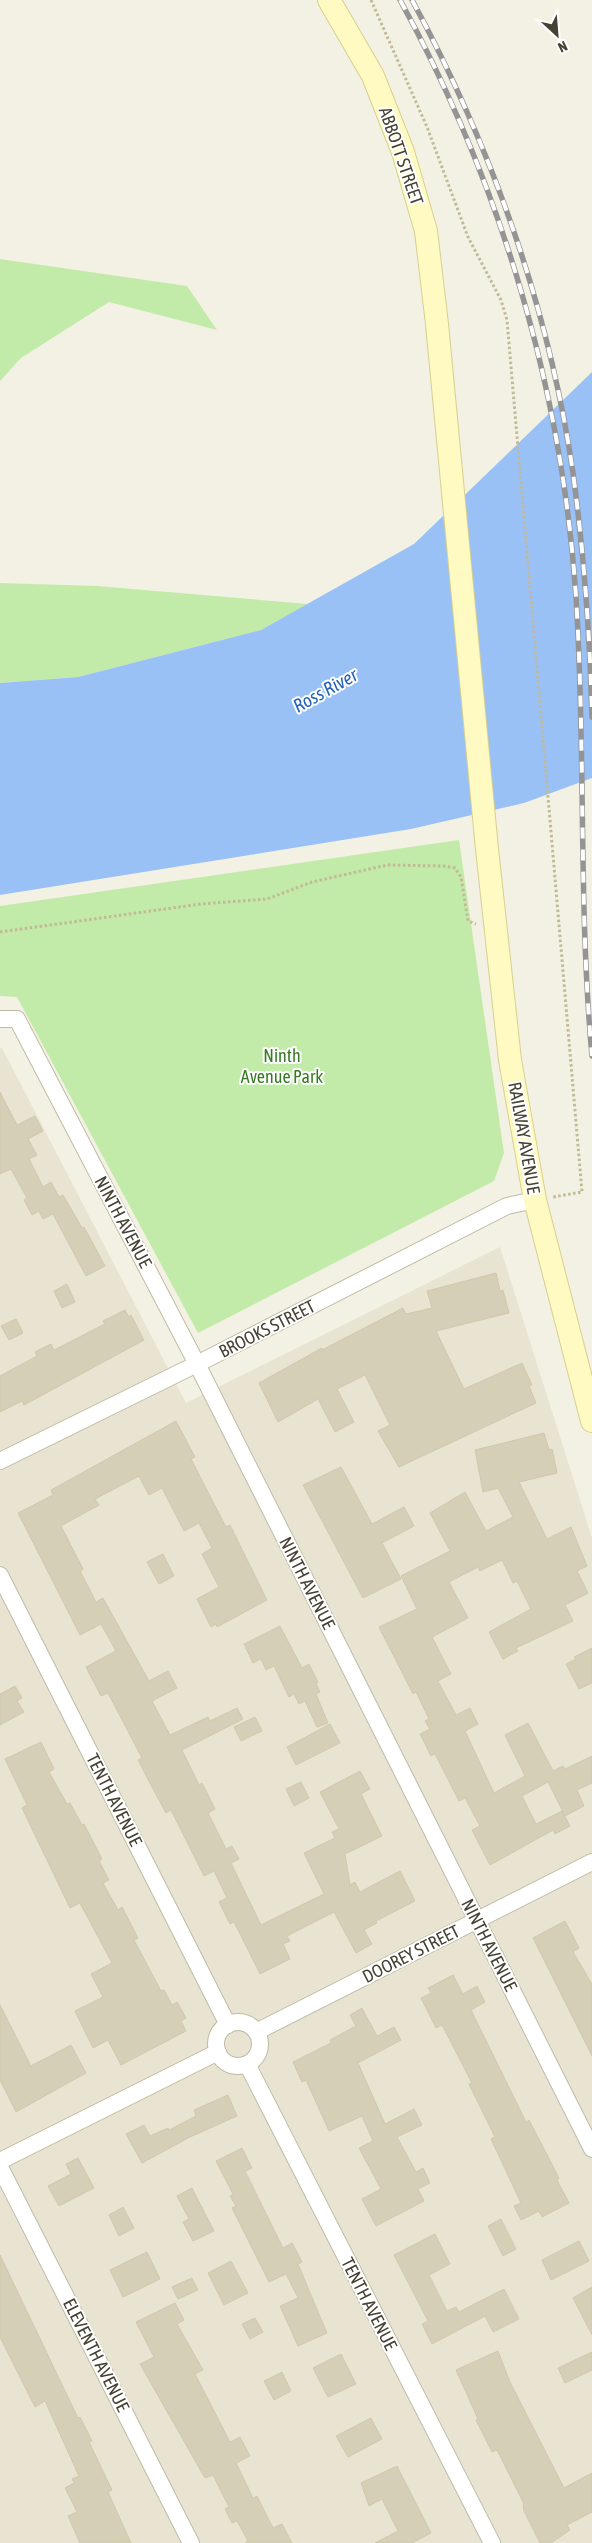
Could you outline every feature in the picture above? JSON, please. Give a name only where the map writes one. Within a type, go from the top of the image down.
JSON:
[{"type":"main road","name":"ABBOTT STREET","points":[[328,0],[373,76],[403,152],[426,231],[437,324],[487,850]]},
{"type":"main road","name":"RAILWAY AVENUE","points":[[487,850],[510,1060],[535,1200],[592,1421]]},
{"type":"street","name":"NINTH AVENUE","points":[[0,1019],[17,1019],[197,1364],[592,2149]]},
{"type":"street","name":"BROOKS STREET","points":[[0,1461],[197,1364],[507,1206],[535,1200]]},
{"type":"street","name":"TENTH AVENUE","points":[[0,1575],[228,2025]]},
{"type":"street","name":"DOOREY STREET","points":[[256,2032],[592,1862]]},
{"type":"street","points":[[240,2022],[252,2027],[259,2037],[259,2050],[256,2056],[247,2064],[233,2065],[226,2063],[218,2052],[217,2039],[228,2025],[240,2022]]},
{"type":"street","points":[[0,2162],[218,2052]]},
{"type":"street","name":"TENTH AVENUE","points":[[247,2064],[492,2543]]},
{"type":"street","name":"ELEVENTH AVENUE","points":[[0,2167],[191,2543]]},
{"type":"path","points":[[371,0],[427,127],[468,237],[501,300],[507,320],[553,837],[582,1192],[535,1200]]},
{"type":"path","points":[[0,932],[201,904],[267,899],[312,882],[387,865],[455,868],[461,877],[468,921],[496,932]]},
{"type":"shaded area","points":[[0,1048],[2,1048],[186,1403],[500,1247],[592,1538],[592,2543],[0,2543]]},
{"type":"green space","points":[[0,259],[187,286],[217,330],[109,302],[21,358],[0,381]]},
{"type":"green space","points":[[0,583],[97,586],[308,604],[261,630],[78,677],[0,683]]},
{"type":"green space","name":"Ninth Avenue Park","points":[[459,840],[504,1153],[494,1181],[198,1333],[17,997],[0,996],[0,906]]},
{"type":"water","name":"Ross River","points":[[592,372],[592,778],[524,803],[411,829],[0,895],[0,683],[78,677],[261,630],[414,544]]},
{"type":"building","points":[[0,1092],[17,1125],[35,1116],[43,1131],[28,1139],[37,1155],[29,1159],[43,1187],[51,1182],[59,1197],[63,1195],[82,1228],[84,1227],[105,1266],[86,1276],[53,1214],[43,1219],[39,1211],[32,1215],[24,1200],[27,1198],[11,1169],[0,1174]]},
{"type":"building","points":[[496,1273],[500,1291],[503,1290],[509,1313],[436,1331],[464,1389],[522,1363],[532,1385],[529,1386],[536,1403],[399,1467],[378,1431],[390,1425],[365,1375],[337,1389],[354,1422],[335,1432],[318,1399],[278,1422],[259,1383],[322,1348],[322,1350],[403,1308],[406,1314],[432,1308],[427,1291]]},
{"type":"building","points":[[67,1284],[75,1302],[62,1308],[54,1291]]},
{"type":"building","points":[[125,1310],[129,1317],[131,1315],[144,1340],[24,1405],[22,1401],[0,1412],[0,1376],[37,1356],[35,1352],[51,1344],[54,1350],[105,1324],[103,1321]]},
{"type":"building","points":[[16,1319],[23,1333],[9,1340],[1,1326]]},
{"type":"building","points":[[176,1421],[195,1457],[191,1459],[226,1527],[230,1525],[267,1600],[217,1627],[216,1624],[211,1627],[197,1599],[219,1587],[202,1554],[212,1548],[199,1523],[184,1531],[162,1488],[149,1495],[139,1476],[95,1499],[99,1505],[61,1526],[83,1569],[80,1571],[96,1602],[103,1598],[149,1681],[168,1671],[177,1688],[152,1701],[170,1735],[208,1717],[210,1721],[237,1708],[243,1719],[182,1750],[199,1785],[202,1783],[215,1809],[208,1813],[226,1849],[232,1846],[239,1859],[231,1863],[261,1925],[324,1894],[304,1853],[335,1838],[332,1832],[339,1829],[320,1792],[360,1771],[370,1789],[361,1794],[382,1836],[345,1854],[350,1885],[355,1882],[360,1892],[400,1871],[415,1901],[376,1921],[377,1923],[364,1930],[372,1944],[356,1953],[334,1912],[287,1936],[290,1941],[283,1944],[290,1959],[260,1974],[234,1922],[230,1924],[219,1902],[227,1898],[214,1871],[204,1876],[171,1810],[166,1813],[152,1787],[138,1760],[142,1758],[108,1693],[101,1696],[86,1667],[116,1651],[101,1624],[80,1635],[18,1513],[53,1495],[51,1490]]},
{"type":"building","points":[[544,1433],[549,1450],[552,1449],[557,1473],[519,1482],[547,1539],[571,1527],[587,1566],[577,1571],[588,1593],[565,1605],[573,1621],[516,1648],[518,1651],[503,1659],[489,1632],[531,1609],[517,1581],[513,1583],[502,1560],[480,1571],[478,1567],[449,1582],[468,1618],[432,1637],[451,1674],[438,1681],[456,1715],[470,1708],[478,1724],[465,1731],[494,1793],[525,1776],[505,1735],[528,1723],[553,1771],[563,1766],[565,1769],[592,1756],[592,1783],[577,1790],[584,1806],[565,1816],[548,1782],[522,1796],[536,1824],[562,1811],[570,1826],[555,1834],[553,1830],[490,1865],[472,1830],[480,1826],[465,1798],[459,1801],[435,1754],[431,1756],[420,1734],[430,1729],[425,1721],[429,1719],[416,1692],[413,1694],[379,1627],[417,1609],[401,1576],[450,1551],[430,1513],[465,1492],[486,1531],[513,1517],[498,1488],[483,1492],[475,1450]]},
{"type":"building","points":[[341,1467],[372,1524],[404,1507],[414,1526],[382,1543],[401,1579],[363,1598],[303,1485]]},
{"type":"building","points":[[163,1554],[174,1576],[159,1584],[147,1562]]},
{"type":"building","points":[[280,1626],[302,1668],[309,1664],[318,1682],[316,1683],[320,1692],[316,1694],[328,1723],[317,1727],[305,1701],[299,1704],[294,1694],[289,1697],[274,1666],[266,1670],[261,1659],[253,1663],[244,1644]]},
{"type":"building","points":[[592,1648],[592,1683],[579,1689],[566,1664],[576,1659],[574,1657]]},
{"type":"building","points":[[15,1686],[22,1698],[17,1701],[24,1712],[0,1725],[0,1694]]},
{"type":"building","points":[[255,1717],[262,1731],[241,1741],[234,1727]]},
{"type":"building","points":[[330,1724],[340,1743],[296,1765],[287,1747]]},
{"type":"building","points":[[41,1742],[54,1769],[49,1772],[67,1804],[70,1803],[82,1825],[84,1824],[102,1859],[99,1861],[109,1880],[103,1883],[118,1910],[122,1907],[138,1938],[134,1940],[161,1991],[164,1990],[172,2005],[177,2002],[186,2018],[181,2021],[186,2031],[121,2065],[108,2040],[93,2048],[75,2011],[103,1997],[91,1974],[112,1963],[80,1903],[70,1908],[22,1808],[27,1805],[5,1759]]},
{"type":"building","points":[[301,1782],[309,1798],[294,1806],[286,1789]]},
{"type":"building","points":[[565,1921],[579,1948],[573,1952],[592,1984],[592,2056],[533,1938]]},
{"type":"building","points":[[453,1975],[463,1994],[477,1986],[485,2002],[471,2010],[526,2122],[529,2120],[559,2178],[557,2180],[569,2203],[542,2217],[539,2211],[521,2220],[514,2206],[521,2203],[491,2139],[495,2137],[469,2084],[472,2083],[442,2025],[436,2028],[421,1998],[431,1993],[428,1988]]},
{"type":"building","points":[[0,2005],[31,2066],[71,2045],[86,2073],[16,2112],[0,2080]]},
{"type":"building","points":[[362,2008],[377,2036],[394,2027],[401,2040],[358,2063],[385,2124],[414,2109],[422,2125],[397,2137],[416,2172],[423,2168],[430,2183],[418,2189],[424,2201],[376,2226],[362,2199],[381,2189],[359,2148],[373,2141],[362,2116],[329,2131],[306,2080],[302,2082],[293,2062],[331,2043],[330,2040],[356,2026],[350,2015]]},
{"type":"building","points":[[228,2095],[237,2116],[190,2137],[142,2163],[126,2134],[144,2125],[150,2136],[168,2128],[169,2130],[196,2116],[194,2110]]},
{"type":"building","points":[[242,2148],[252,2168],[245,2171],[283,2248],[292,2243],[302,2262],[298,2264],[327,2333],[298,2346],[280,2306],[298,2298],[286,2274],[269,2282],[232,2208],[236,2206],[230,2196],[233,2194],[216,2161]]},
{"type":"building","points":[[78,2158],[94,2188],[59,2206],[48,2186],[71,2174],[66,2164]]},
{"type":"building","points":[[192,2188],[214,2231],[193,2241],[183,2222],[189,2219],[177,2196]]},
{"type":"building","points":[[123,2207],[134,2228],[119,2236],[109,2215]]},
{"type":"building","points":[[501,2219],[516,2249],[503,2256],[488,2226]]},
{"type":"building","points":[[435,2234],[450,2264],[429,2275],[447,2311],[456,2307],[459,2312],[504,2289],[519,2319],[493,2332],[485,2316],[432,2344],[422,2324],[428,2321],[394,2255]]},
{"type":"building","points":[[579,2241],[589,2261],[551,2280],[542,2260]]},
{"type":"building","points":[[147,2252],[160,2279],[123,2297],[110,2270]]},
{"type":"building","points":[[0,2255],[78,2418],[80,2417],[92,2441],[89,2442],[112,2490],[108,2492],[131,2543],[80,2543],[68,2516],[77,2512],[65,2488],[74,2483],[72,2479],[79,2476],[45,2401],[35,2407],[0,2337]]},
{"type":"building","points":[[231,2261],[248,2293],[224,2305],[208,2273]]},
{"type":"building","points":[[192,2278],[198,2290],[178,2299],[172,2287]]},
{"type":"building","points":[[592,2287],[592,2335],[573,2298]]},
{"type":"building","points":[[175,2303],[184,2320],[177,2324],[203,2370],[195,2374],[230,2442],[240,2437],[250,2456],[236,2463],[253,2498],[257,2496],[273,2528],[282,2524],[292,2543],[245,2543],[248,2541],[237,2521],[232,2523],[225,2509],[229,2507],[213,2475],[205,2478],[140,2364],[154,2357],[136,2322]]},
{"type":"building","points":[[255,2318],[263,2332],[250,2339],[242,2324]]},
{"type":"building","points":[[498,2351],[510,2382],[564,2488],[592,2473],[592,2512],[567,2525],[570,2530],[551,2543],[540,2543],[524,2511],[524,2504],[497,2450],[492,2452],[476,2420],[478,2419],[456,2370]]},
{"type":"building","points":[[592,2352],[592,2370],[565,2383],[558,2368]]},
{"type":"building","points":[[341,2354],[356,2384],[328,2397],[313,2368]]},
{"type":"building","points":[[282,2372],[291,2391],[274,2400],[264,2381]]},
{"type":"building","points":[[371,2418],[382,2439],[348,2457],[336,2436]]},
{"type":"building","points":[[397,2466],[431,2533],[412,2543],[375,2543],[398,2531],[382,2499],[369,2506],[361,2483]]},
{"type":"railway","points":[[400,0],[436,70],[468,142],[496,215],[521,289],[541,365],[557,442],[569,519],[576,597],[581,712],[583,884],[592,1056]]},
{"type":"railway","points":[[412,0],[441,55],[491,170],[513,229],[549,350],[562,411],[577,503],[586,595],[592,717]]}]
